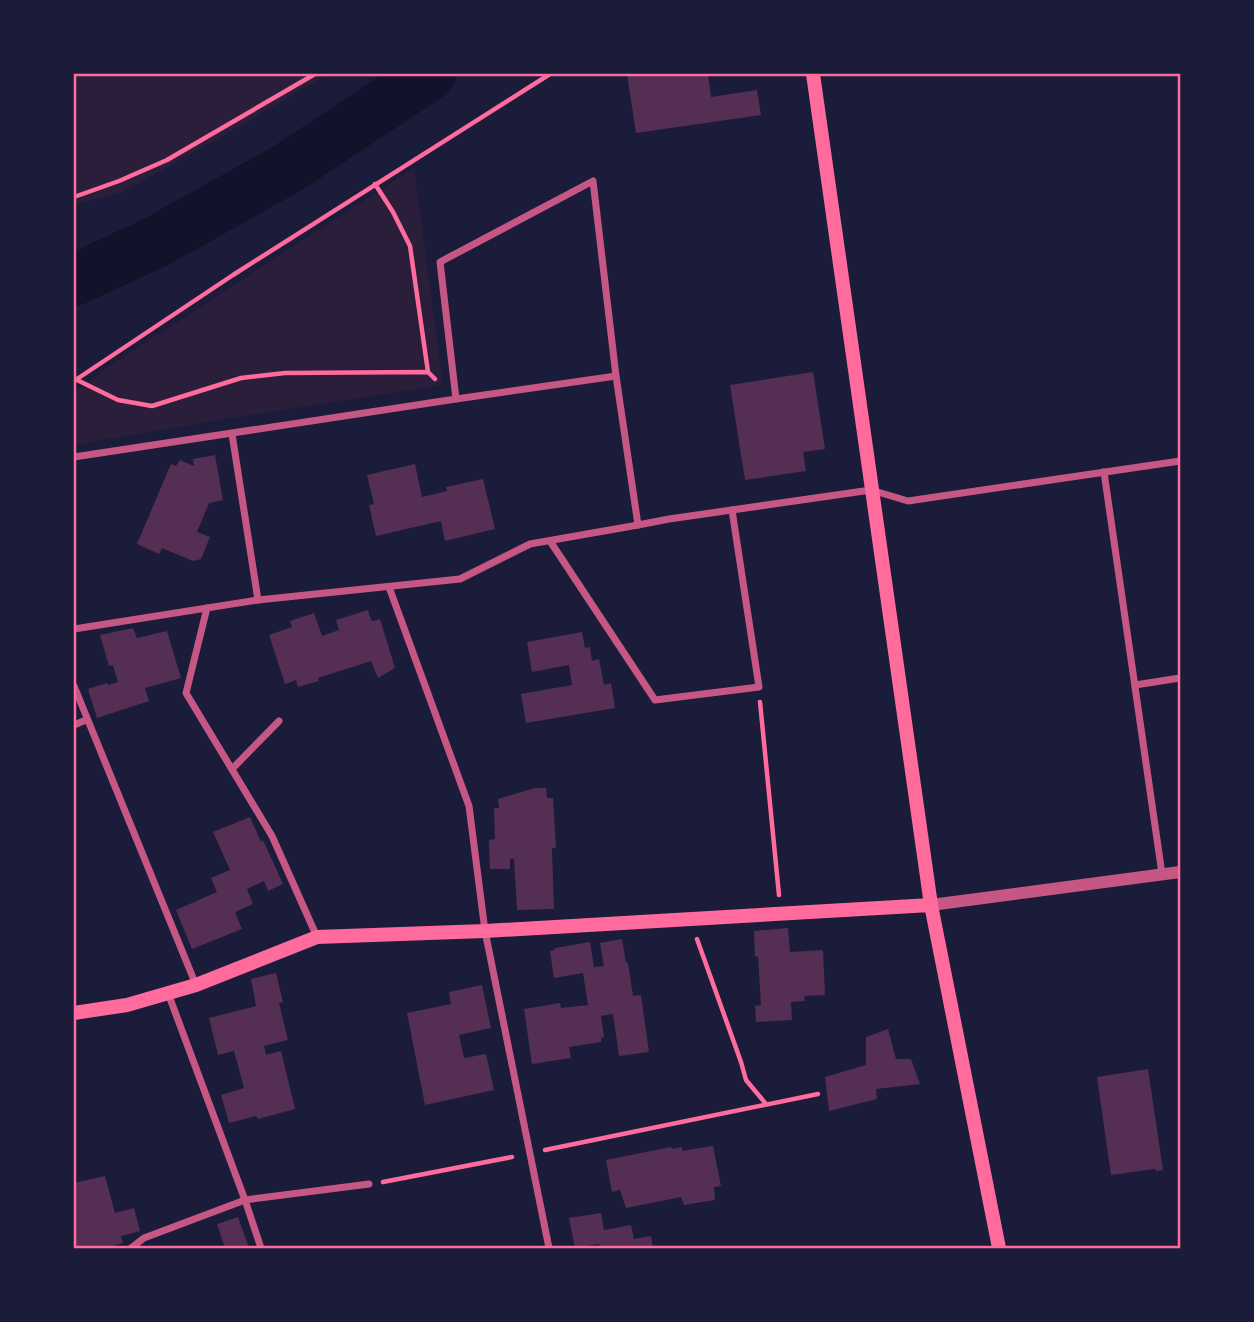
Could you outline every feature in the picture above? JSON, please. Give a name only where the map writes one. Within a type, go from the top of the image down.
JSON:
[{"type":"main road","points":[[813,74],[931,905],[999,1248]]},
{"type":"main road","points":[[74,1013],[127,1005],[196,985],[317,937],[485,931],[931,905]]},
{"type":"street","points":[[456,399],[440,262],[593,181],[616,376],[638,526]]},
{"type":"street","points":[[74,457],[616,376]]},
{"type":"street","points":[[232,434],[258,600]]},
{"type":"street","points":[[74,629],[258,600],[460,579],[530,544],[669,519],[871,490],[908,501],[1181,461]]},
{"type":"street","points":[[1104,472],[1163,874]]},
{"type":"street","points":[[550,541],[654,700],[759,687],[732,510]]},
{"type":"street","points":[[389,587],[469,806],[485,931],[549,1248]]},
{"type":"street","points":[[207,608],[186,693],[272,836],[317,937]]},
{"type":"street","points":[[1135,685],[1181,678]]},
{"type":"street","points":[[74,686],[196,985]]},
{"type":"street","points":[[74,725],[86,720]]},
{"type":"street","points":[[232,769],[278,721]]},
{"type":"street","points":[[931,905],[1181,872]]},
{"type":"street","points":[[168,993],[261,1248]]},
{"type":"street","points":[[131,1248],[144,1238],[245,1200],[369,1184]]},
{"type":"path","points":[[74,197],[167,160],[315,74]]},
{"type":"path","points":[[74,379],[550,74]]},
{"type":"path","points":[[375,184],[410,246],[428,372],[456,399]]},
{"type":"path","points":[[74,379],[118,400],[152,406],[242,378],[274,374],[428,372]]},
{"type":"path","points":[[759,687],[781,913]]},
{"type":"path","points":[[690,919],[746,1080],[766,1104]]},
{"type":"path","points":[[369,1184],[818,1094]]},
{"type":"shaded area","points":[[74,74],[328,74],[121,193],[74,204]]},
{"type":"shaded area","points":[[414,168],[443,385],[74,445],[74,393],[111,365]]},
{"type":"building","points":[[627,74],[708,74],[711,97],[757,90],[761,115],[636,133]]},
{"type":"building","points":[[813,372],[825,449],[803,452],[806,471],[745,480],[730,385]]},
{"type":"building","points":[[215,455],[223,500],[209,503],[197,532],[210,537],[201,559],[193,561],[162,548],[159,554],[137,544],[171,464],[176,466],[180,460],[194,466],[193,459]]},
{"type":"building","points":[[415,464],[422,497],[447,491],[446,487],[483,479],[495,529],[445,541],[441,521],[376,536],[369,505],[374,504],[367,475]]},
{"type":"building","points":[[368,610],[371,620],[380,619],[395,668],[378,678],[371,661],[298,687],[296,680],[285,684],[269,635],[292,627],[290,621],[314,613],[322,636],[339,630],[336,620]]},
{"type":"building","points":[[133,628],[137,638],[167,631],[181,678],[145,688],[149,701],[97,718],[88,689],[118,682],[113,665],[109,666],[100,635]]},
{"type":"building","points":[[582,632],[585,648],[590,647],[592,661],[599,659],[604,685],[611,683],[615,708],[526,723],[521,694],[572,685],[569,665],[532,672],[527,642]]},
{"type":"building","points":[[535,788],[546,788],[547,798],[553,798],[556,848],[552,848],[554,909],[517,910],[514,859],[510,859],[510,869],[490,869],[489,840],[495,839],[494,808],[499,808],[498,799]]},
{"type":"building","points":[[250,817],[283,884],[268,891],[264,881],[247,889],[253,904],[235,912],[242,929],[192,949],[176,910],[217,892],[211,878],[230,870],[213,832]]},
{"type":"building","points":[[788,928],[790,952],[823,950],[825,995],[804,996],[805,1001],[791,1002],[792,1020],[756,1022],[755,1006],[761,1005],[754,931]]},
{"type":"building","points":[[622,939],[633,996],[641,995],[649,1052],[619,1056],[613,1014],[601,1016],[604,1037],[601,1042],[569,1047],[571,1058],[532,1064],[524,1009],[560,1003],[561,1008],[588,1005],[583,973],[554,978],[550,951],[590,942],[594,967],[604,966],[600,943]]},
{"type":"building","points":[[276,973],[283,1002],[279,1003],[288,1040],[264,1046],[266,1055],[281,1051],[295,1109],[258,1119],[256,1116],[229,1123],[221,1095],[244,1088],[234,1051],[218,1055],[209,1018],[256,1006],[251,979]]},
{"type":"building","points":[[482,985],[491,1028],[459,1035],[464,1058],[486,1054],[494,1090],[425,1105],[407,1013],[451,1004],[449,992]]},
{"type":"building","points":[[888,1029],[896,1059],[911,1059],[920,1084],[876,1089],[877,1099],[829,1111],[825,1077],[866,1065],[866,1037]]},
{"type":"building","points":[[1148,1069],[1163,1170],[1111,1175],[1097,1077]]},
{"type":"building","points":[[713,1146],[721,1186],[714,1187],[715,1200],[684,1205],[681,1197],[626,1208],[620,1190],[612,1192],[606,1160],[671,1147],[682,1147],[682,1151]]},
{"type":"building","points":[[105,1176],[115,1213],[134,1208],[140,1231],[121,1236],[123,1243],[104,1248],[74,1248],[74,1183]]},
{"type":"building","points":[[601,1213],[604,1230],[631,1225],[634,1239],[651,1236],[653,1248],[600,1248],[599,1244],[575,1248],[569,1218]]},
{"type":"building","points":[[238,1217],[249,1248],[225,1248],[217,1224]]},
{"type":"waterway","points":[[74,280],[156,242],[288,168],[430,74]]}]
